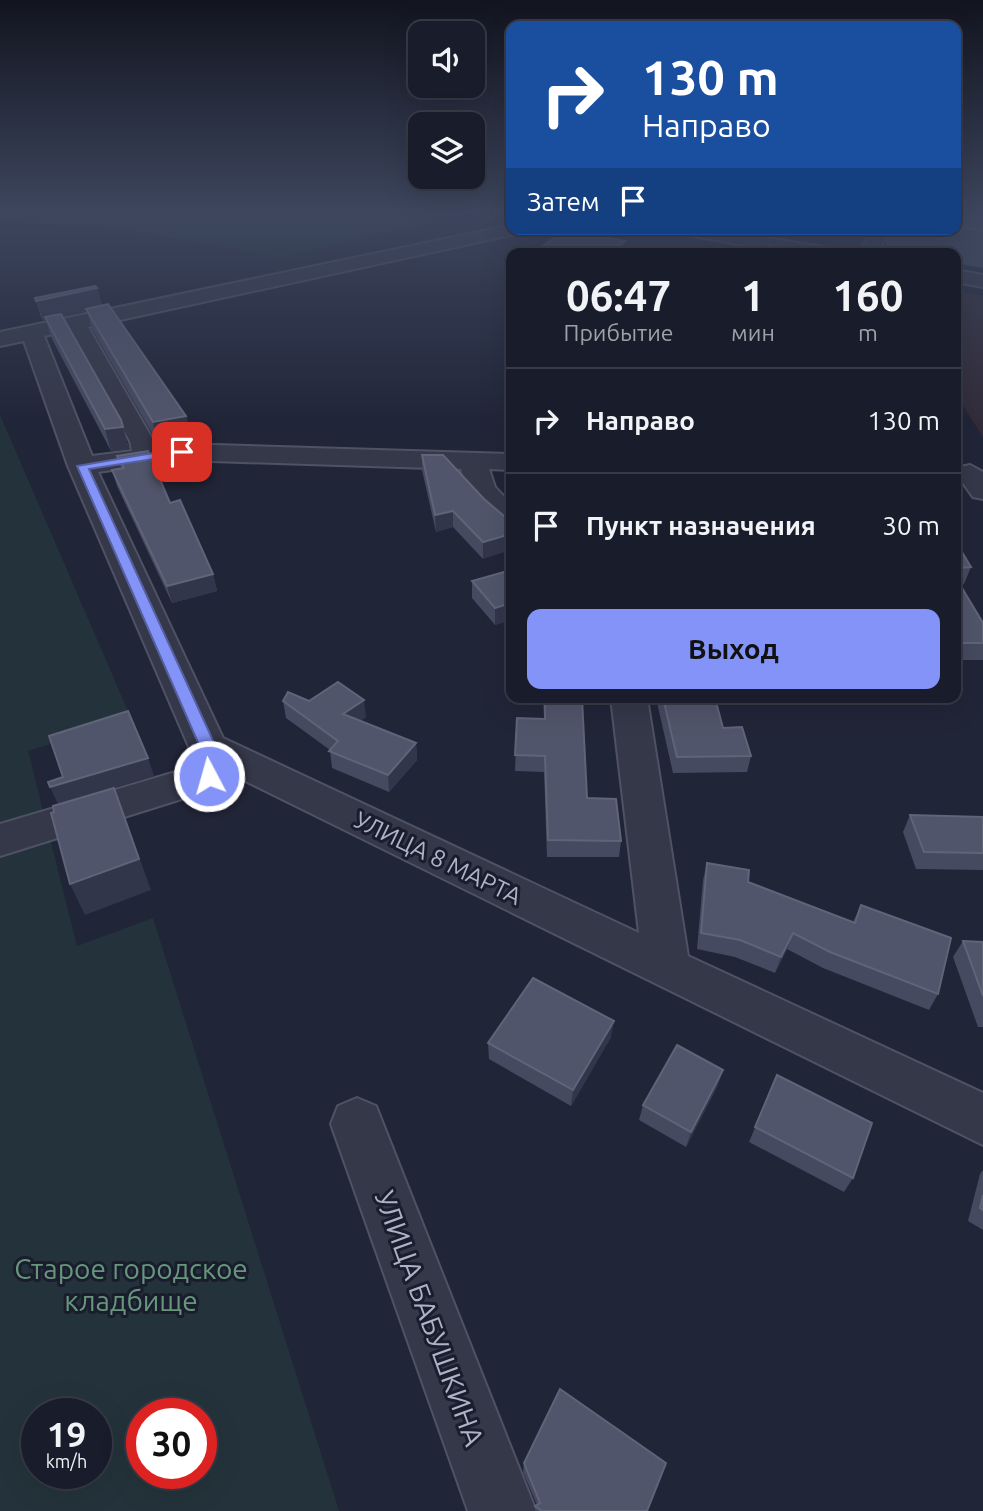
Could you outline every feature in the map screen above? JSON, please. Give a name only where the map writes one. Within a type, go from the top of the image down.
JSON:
[{"type":"street","points":[[0,339],[277,281]]},
{"type":"street","points":[[75,324],[143,441],[146,457]]},
{"type":"street","points":[[0,840],[209,761],[82,466],[32,333]]},
{"type":"street","points":[[82,466],[182,452],[506,462]]},
{"type":"street","points":[[474,460],[475,478],[481,491],[506,515]]},
{"type":"street","points":[[630,703],[667,970]]},
{"type":"street","name":"УЛИЦА 8 МАРТА","points":[[209,761],[667,970],[983,1120]]},
{"type":"street","name":"УЛИЦА БАБУШКИНА","points":[[358,1124],[502,1511]]},
{"type":"shaded area","points":[[961,292],[983,296],[983,437],[961,403]]},
{"type":"green space","name":"Старое городское кладбище","points":[[0,415],[131,718],[28,751],[77,946],[153,918],[339,1511],[0,1511]]},
{"type":"building","points":[[95,286],[97,288],[36,301],[35,298]]},
{"type":"building","points":[[108,304],[186,416],[153,422],[86,309]]},
{"type":"building","points":[[61,314],[123,427],[105,429],[45,317]]},
{"type":"building","points":[[148,451],[170,503],[180,500],[213,574],[167,586],[112,470],[124,468],[117,456]]},
{"type":"building","points":[[422,455],[443,455],[484,499],[506,518],[506,535],[483,542],[453,511],[435,515]]},
{"type":"building","points":[[961,550],[971,567],[961,568]]},
{"type":"building","points":[[506,571],[506,605],[495,608],[472,581]]},
{"type":"building","points":[[961,586],[983,623],[983,643],[961,643]]},
{"type":"building","points":[[338,682],[364,700],[343,714],[416,743],[388,775],[329,751],[338,741],[283,701],[288,692],[309,701]]},
{"type":"building","points":[[545,703],[582,703],[587,798],[616,799],[621,841],[548,840],[545,756],[515,755],[517,718],[545,719]]},
{"type":"building","points":[[664,703],[716,703],[723,728],[742,727],[751,756],[677,757]]},
{"type":"building","points":[[128,711],[148,758],[50,787],[48,782],[63,777],[49,736]]},
{"type":"building","points":[[114,788],[139,859],[70,884],[51,813],[54,812],[53,806]]},
{"type":"building","points":[[910,815],[983,817],[983,853],[924,852]]},
{"type":"building","points":[[707,863],[749,870],[748,882],[855,923],[861,905],[951,938],[938,994],[830,952],[793,933],[781,957],[740,940],[701,933]]},
{"type":"building","points":[[963,941],[983,942],[983,996]]},
{"type":"building","points":[[533,978],[614,1021],[573,1090],[488,1043]]},
{"type":"building","points":[[677,1045],[723,1070],[691,1132],[643,1105]]},
{"type":"building","points":[[777,1075],[872,1123],[853,1178],[755,1127]]},
{"type":"building","points":[[560,1389],[666,1463],[647,1511],[542,1511],[535,1506],[540,1503],[524,1463]]},
{"type":"route","points":[[182,452],[82,466],[208,747],[209,776]]}]
